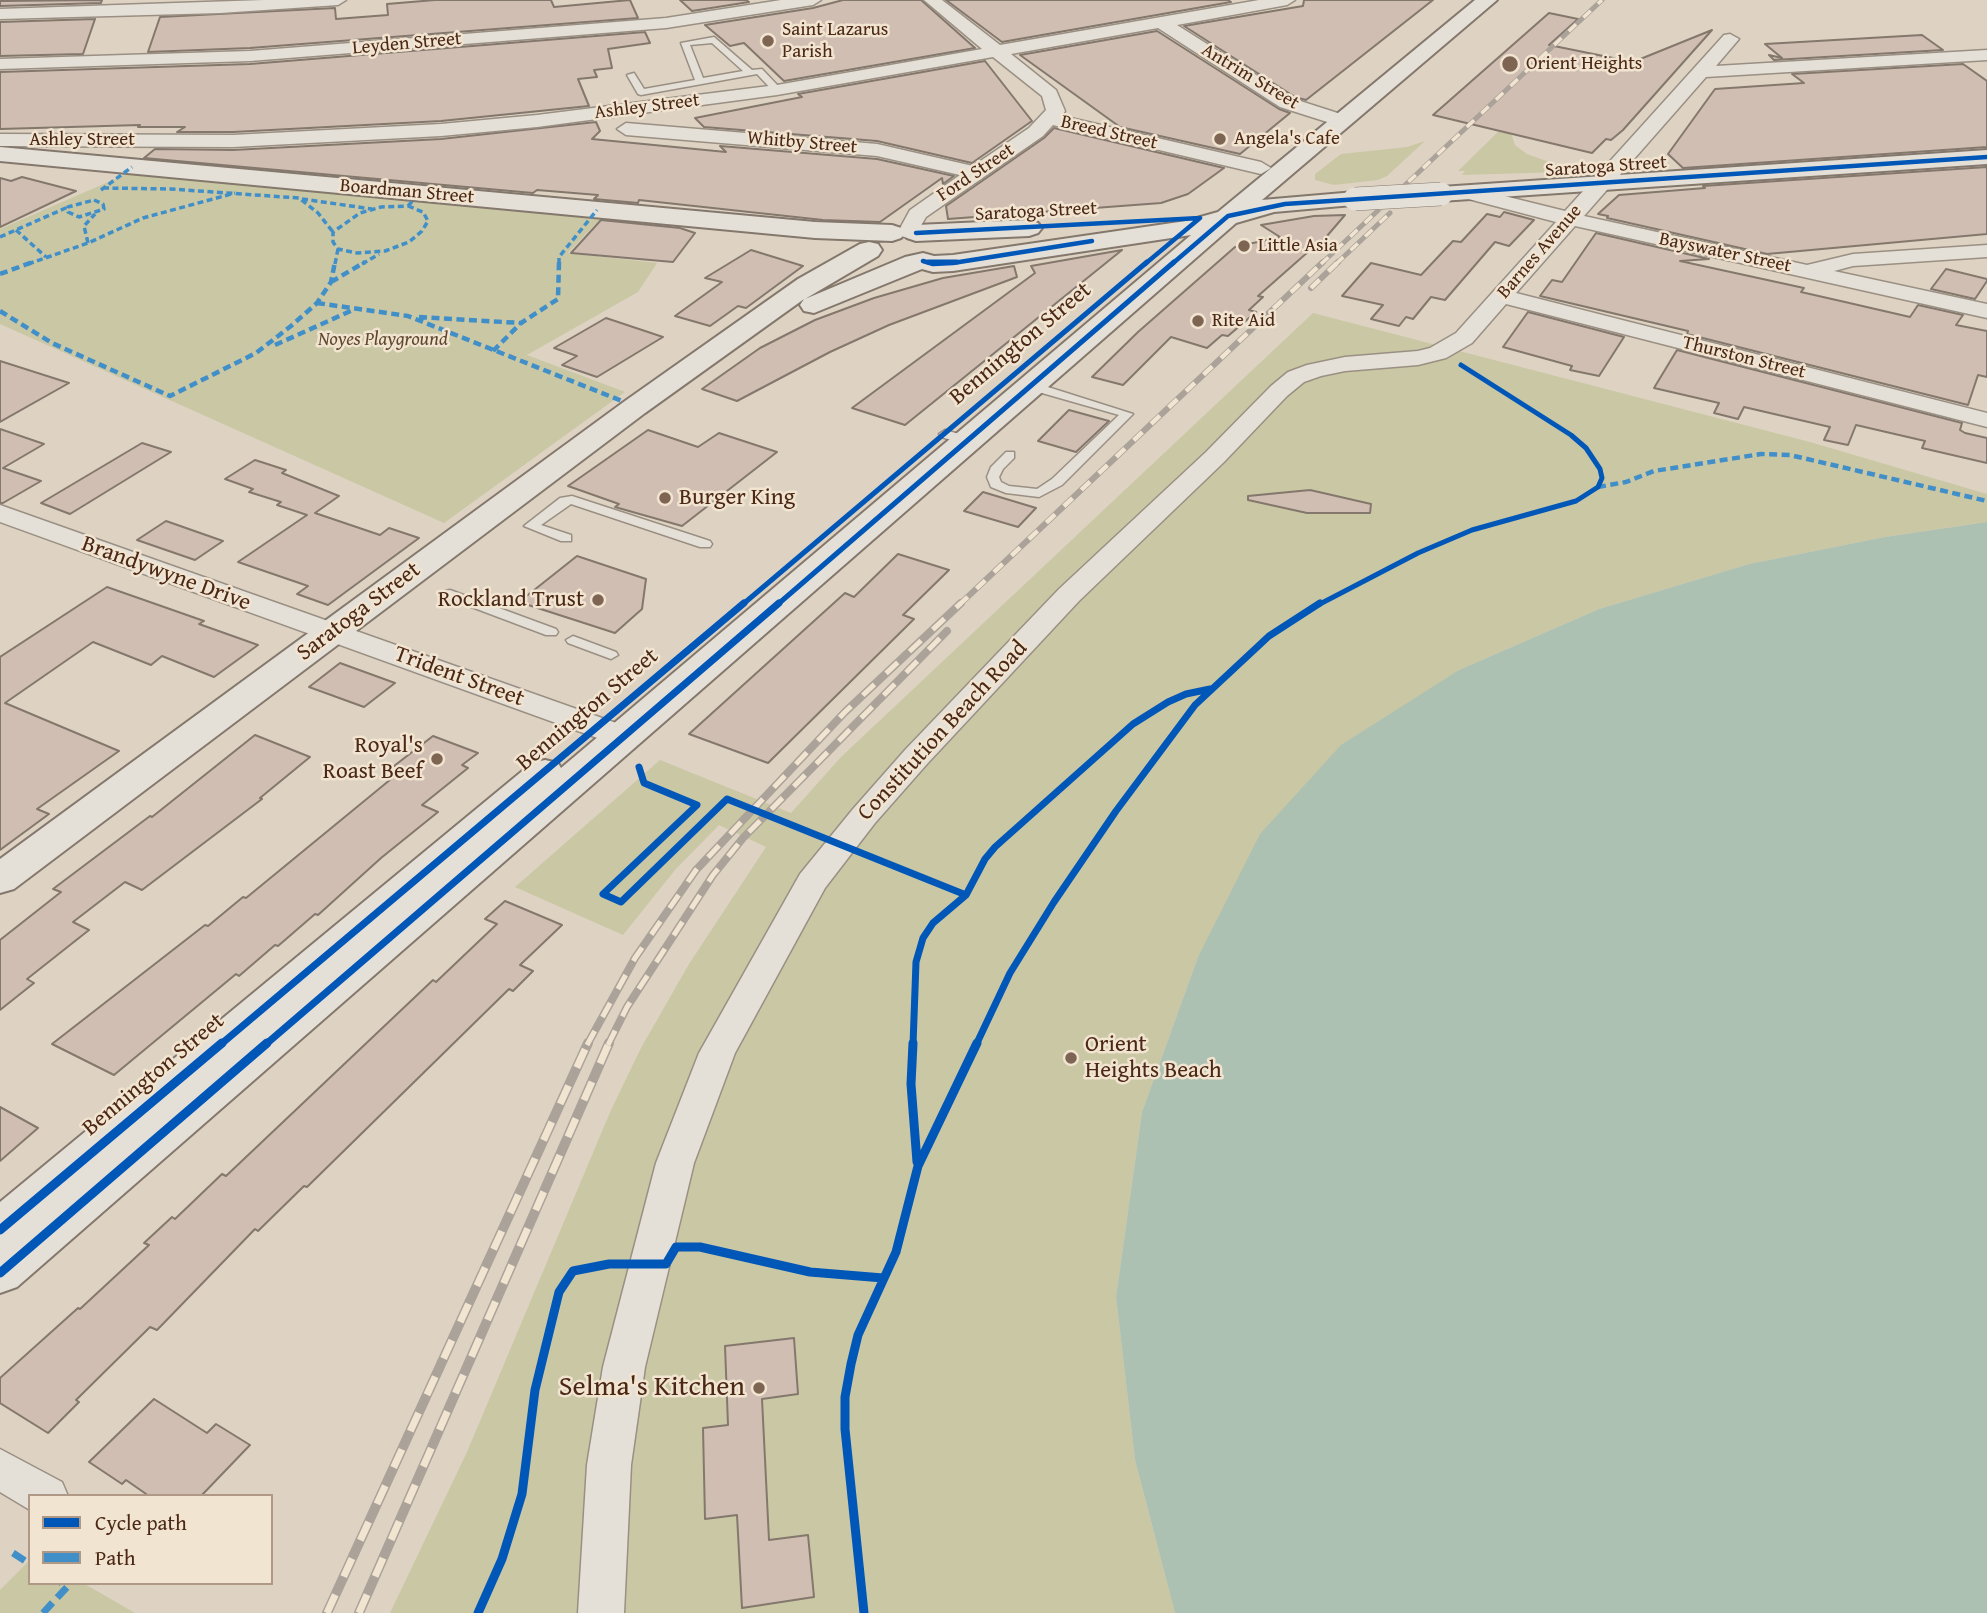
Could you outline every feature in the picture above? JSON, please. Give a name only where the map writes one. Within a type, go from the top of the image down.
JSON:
[{"type":"main road","name":"Bennington Street","points":[[0,1273],[611,732],[957,437],[1194,223],[1261,168],[1334,119],[1389,73],[1467,0]]},
{"type":"main road","name":"Bennington Street","points":[[1389,73],[1487,0]]},
{"type":"main road","name":"Bennington Street","points":[[957,437],[1032,386],[1288,167],[1334,119]]},
{"type":"main road","name":"Boardman Street","points":[[5,149],[815,230],[906,233]]},
{"type":"main road","name":"Saratoga Street","points":[[719,346],[918,262],[953,262],[1194,223],[1278,205],[1987,157]]},
{"type":"main road","points":[[1288,167],[1289,177],[1306,188],[1328,196],[1355,200]]},
{"type":"main road","name":"Saratoga Street","points":[[0,879],[719,346],[807,285],[869,248],[874,240],[906,233],[1194,223]]},
{"type":"main road","name":"Boardman Street","points":[[815,230],[869,248],[873,257],[885,262],[918,262]]},
{"type":"main road","points":[[906,233],[930,236],[940,246],[938,253],[918,262]]},
{"type":"main road","name":"Bennington Street","points":[[0,1230],[611,732]]},
{"type":"street","points":[[0,14],[220,8],[338,0]]},
{"type":"street","name":"Leyden Street","points":[[0,64],[278,54],[666,23],[813,0]]},
{"type":"street","name":"Breed Street","points":[[932,0],[1050,94],[1056,111],[1051,119],[1261,168]]},
{"type":"street","name":"Ashley Street","points":[[5,149],[337,137],[537,121],[776,90],[1287,0]]},
{"type":"street","name":"Antrim Street","points":[[1161,22],[1287,103],[1334,119]]},
{"type":"street","name":"Barnes Avenue","points":[[1464,338],[1730,39]]},
{"type":"street","points":[[1700,72],[1987,55]]},
{"type":"street","name":"Ford Street","points":[[906,233],[916,214],[1051,119]]},
{"type":"street","name":"Whitby Street","points":[[626,129],[877,150],[976,173]]},
{"type":"street","name":"Bayswater Street","points":[[1452,193],[1987,311]]},
{"type":"street","points":[[1805,271],[1853,260],[1987,251]]},
{"type":"street","name":"Thurston Street","points":[[1500,296],[1987,420]]},
{"type":"street","name":"Constitution Beach Road","points":[[601,1613],[609,1465],[624,1367],[675,1163],[717,1053],[812,882],[864,816],[916,757],[1069,595],[1215,457],[1279,391],[1296,377],[1345,364],[1403,369],[1429,368],[1462,353],[1464,338]]},
{"type":"street","name":"Brandywyne Drive","points":[[0,513],[332,632]]},
{"type":"street","name":"Trident Street","points":[[332,632],[611,732]]},
{"type":"street","points":[[0,1469],[43,1494]]},
{"type":"lane","points":[[700,82],[685,43],[714,40],[750,73]]},
{"type":"lane","points":[[631,75],[641,92],[759,71],[776,90]]},
{"type":"lane","points":[[1010,455],[997,467],[993,477],[996,484],[1006,489],[1039,493],[1057,482],[1127,414],[1032,386]]},
{"type":"lane","points":[[566,538],[531,526],[565,500],[572,500],[705,544]]},
{"type":"lane","points":[[450,594],[551,632]]},
{"type":"lane","points":[[573,640],[611,655]]},
{"type":"green space","points":[[1500,130],[1511,133],[1515,145],[1527,154],[1563,167],[1561,172],[1462,175],[1465,171],[1458,171]]},
{"type":"green space","points":[[1425,141],[1387,176],[1378,180],[1334,185],[1315,180],[1315,174],[1341,154],[1407,147]]},
{"type":"green space","name":"Noyes Playground","points":[[131,172],[600,219],[568,253],[657,263],[638,292],[527,355],[625,392],[444,523],[0,324],[0,229]]},
{"type":"green space","points":[[1313,313],[1810,442],[1987,494],[1987,522],[1885,537],[1749,564],[1599,609],[1459,670],[1198,957],[1142,1112],[1116,1297],[1135,1460],[1175,1613],[390,1613],[467,1452],[611,1110],[641,1048],[689,964],[766,847],[719,825],[675,870],[623,935],[515,887],[660,760],[791,813],[841,757]]},
{"type":"green space","points":[[28,1562],[28,1585],[86,1585],[135,1613],[0,1613],[0,1590]]},
{"type":"shaded area","points":[[1987,522],[1987,1613],[1175,1613],[1135,1460],[1116,1297],[1142,1112],[1198,957],[1260,834],[1341,745],[1459,670],[1599,609],[1749,564],[1885,537]]},
{"type":"building","points":[[102,0],[101,3],[0,6],[0,1]]},
{"type":"building","points":[[435,0],[551,0],[554,7],[630,0],[638,18],[250,48],[148,52],[160,17],[335,8],[336,19],[388,15],[387,4]]},
{"type":"building","points":[[680,0],[746,0],[749,2],[692,11]]},
{"type":"building","points":[[843,0],[921,0],[975,48],[784,81],[744,43],[730,46],[705,25],[813,8]]},
{"type":"building","points":[[946,0],[1228,0],[1231,2],[1002,42]]},
{"type":"building","points":[[1304,0],[1433,0],[1306,100],[1295,97],[1184,26],[1303,6]]},
{"type":"building","points":[[1549,13],[1578,19],[1549,45],[1633,62],[1712,30],[1623,130],[1611,140],[1606,139],[1592,153],[1433,115]]},
{"type":"building","points":[[95,19],[83,54],[0,56],[0,22]]},
{"type":"building","points":[[1157,31],[1279,109],[1290,113],[1240,154],[1120,127],[1020,55]]},
{"type":"building","points":[[645,32],[650,43],[608,49],[612,68],[594,70],[597,77],[578,79],[589,106],[441,121],[233,132],[177,132],[185,127],[138,127],[140,125],[0,129],[0,72],[250,64]]},
{"type":"building","points":[[1922,35],[1943,50],[1774,60],[1769,55],[1782,58],[1765,44]]},
{"type":"building","points":[[985,61],[1032,121],[972,163],[877,141],[704,127],[695,118],[802,97],[798,94]]},
{"type":"building","points":[[1963,64],[1987,81],[1987,147],[1683,168],[1668,154],[1715,89],[1804,83],[1792,74]]},
{"type":"building","points":[[596,122],[600,131],[592,139],[726,152],[720,146],[877,159],[954,176],[943,184],[942,178],[880,222],[823,220],[639,200],[638,203],[594,199],[598,195],[537,190],[533,193],[144,158],[155,149],[233,150],[441,139]]},
{"type":"building","points":[[1054,128],[1224,168],[1188,194],[1161,203],[948,219],[946,206],[1044,138]]},
{"type":"building","points":[[1987,167],[1987,234],[1767,254],[1598,214],[1619,195],[1705,188],[1703,186]]},
{"type":"building","points":[[22,177],[76,191],[0,227],[0,178],[11,181]]},
{"type":"building","points":[[1504,212],[1534,220],[1509,246],[1495,242],[1445,300],[1431,297],[1413,319],[1406,317],[1399,326],[1371,319],[1383,305],[1342,296],[1371,263],[1421,275],[1453,241],[1461,242],[1487,214],[1500,217]]},
{"type":"building","points":[[1345,215],[1321,243],[1258,296],[1263,297],[1249,310],[1256,312],[1228,336],[1222,335],[1207,348],[1171,337],[1123,385],[1092,377],[1138,332],[1235,247],[1280,237],[1261,225],[1314,216]]},
{"type":"building","points":[[601,220],[680,228],[695,233],[673,262],[571,253]]},
{"type":"building","points":[[1596,233],[1709,259],[1680,261],[1804,288],[1801,292],[1910,317],[1918,305],[1963,315],[1956,325],[1987,331],[1987,377],[1978,375],[1968,405],[1687,334],[1688,331],[1540,296],[1552,280],[1562,282]]},
{"type":"building","points":[[751,250],[803,266],[746,308],[738,306],[710,326],[675,316],[722,282],[705,278]]},
{"type":"building","points":[[1122,250],[905,425],[852,408],[1035,273],[1031,266]]},
{"type":"building","points":[[1014,266],[1017,277],[889,325],[830,352],[737,401],[702,389],[760,348],[815,320],[874,298],[943,278]]},
{"type":"building","points":[[1946,269],[1987,281],[1975,299],[1931,289]]},
{"type":"building","points":[[1528,312],[1624,337],[1599,376],[1570,370],[1572,366],[1503,347]]},
{"type":"building","points":[[606,318],[663,337],[597,377],[562,365],[577,356],[554,348]]},
{"type":"building","points":[[1677,350],[1962,423],[1960,430],[1965,433],[1987,438],[1987,463],[1922,448],[1925,441],[1856,425],[1848,445],[1824,440],[1830,427],[1744,407],[1738,419],[1714,413],[1719,403],[1654,388]]},
{"type":"building","points":[[0,361],[69,383],[0,422]]},
{"type":"building","points":[[1069,410],[1109,421],[1076,452],[1038,441]]},
{"type":"building","points":[[0,429],[44,444],[3,468],[41,481],[3,503],[0,503]]},
{"type":"building","points":[[648,430],[698,447],[719,433],[777,452],[682,526],[615,507],[619,504],[568,486]]},
{"type":"building","points":[[142,443],[171,452],[70,514],[41,503]]},
{"type":"building","points":[[255,460],[286,470],[282,473],[339,496],[315,513],[380,535],[389,528],[419,538],[328,605],[297,594],[308,586],[238,562],[307,515],[277,505],[281,502],[249,492],[253,489],[225,479]]},
{"type":"building","points":[[1310,490],[1371,504],[1370,513],[1307,513],[1248,500],[1248,496]]},
{"type":"building","points":[[983,492],[1036,508],[1018,527],[964,511]]},
{"type":"building","points":[[166,521],[223,541],[195,560],[137,540]]},
{"type":"building","points":[[898,554],[949,570],[903,615],[914,619],[768,763],[689,734],[845,593],[854,597]]},
{"type":"building","points":[[577,556],[646,579],[642,609],[615,633],[519,602]]},
{"type":"building","points":[[107,587],[204,621],[199,624],[258,645],[214,677],[162,656],[151,665],[93,642],[5,703],[119,751],[37,809],[49,814],[0,850],[0,657]]},
{"type":"building","points":[[340,663],[395,683],[364,707],[309,687]]},
{"type":"building","points":[[255,735],[310,757],[260,798],[262,799],[142,890],[125,882],[73,922],[89,930],[27,979],[34,983],[0,1010],[0,940],[61,892],[53,889],[152,817]]},
{"type":"building","points":[[433,736],[478,753],[462,765],[468,768],[422,805],[438,812],[381,858],[318,915],[315,914],[239,976],[236,974],[114,1075],[52,1044],[205,925],[208,926],[243,897],[246,898],[402,770],[394,766]]},
{"type":"building","points":[[505,901],[562,925],[520,965],[533,971],[513,991],[509,989],[307,1187],[304,1186],[258,1231],[255,1229],[157,1330],[150,1327],[76,1400],[79,1402],[48,1433],[0,1403],[0,1378],[149,1245],[144,1243],[172,1217],[175,1219],[222,1174],[226,1176],[433,980],[436,982],[497,924],[485,919]]},
{"type":"building","points":[[0,1107],[38,1128],[0,1161]]},
{"type":"building","points":[[794,1338],[798,1394],[762,1399],[769,1540],[808,1535],[814,1597],[742,1608],[737,1515],[705,1519],[703,1428],[728,1425],[725,1346]]},
{"type":"building","points":[[154,1399],[207,1433],[216,1424],[250,1445],[203,1494],[146,1494],[126,1480],[122,1484],[89,1462]]},
{"type":"railway","points":[[1321,264],[1602,0]]},
{"type":"railway","points":[[1336,264],[1390,213]]},
{"type":"railway","points":[[959,605],[1323,262]]},
{"type":"railway","points":[[1311,288],[1338,262]]},
{"type":"railway","points":[[587,1044],[635,958],[696,870],[845,712],[961,603]]},
{"type":"railway","points":[[609,1043],[627,1007],[713,875],[743,838],[947,631]]},
{"type":"railway","points":[[359,1613],[609,1043]]},
{"type":"railway","points":[[327,1613],[587,1044]]},
{"type":"marked path","points":[[101,190],[132,167]]},
{"type":"marked path","points":[[103,188],[171,189],[299,198],[318,213],[333,232]]},
{"type":"marked path","points":[[0,274],[88,243],[143,218],[235,193]]},
{"type":"marked path","points":[[408,206],[420,193]]},
{"type":"marked path","points":[[302,199],[372,209]]},
{"type":"marked path","points":[[94,200],[103,204],[104,209],[79,217],[68,212],[68,207],[94,200]]},
{"type":"marked path","points":[[408,206],[423,212],[428,221],[422,231],[409,242],[385,251],[357,253],[338,249],[333,242],[333,232],[360,213],[381,207],[408,206]]},
{"type":"marked path","points":[[0,237],[68,207]]},
{"type":"marked path","points":[[493,351],[521,323],[558,299],[559,257],[597,210]]},
{"type":"marked path","points":[[88,243],[84,226],[95,214]]},
{"type":"marked path","points":[[16,230],[46,257]]},
{"type":"marked path","points":[[0,311],[52,343],[170,396],[256,353],[291,326],[317,303],[331,282],[338,249]]},
{"type":"marked path","points":[[331,282],[379,254]]},
{"type":"marked path","points":[[317,303],[408,316],[622,401]]},
{"type":"marked path","points":[[275,345],[355,309]]},
{"type":"marked path","points":[[419,317],[521,323]]},
{"type":"marked path","points":[[1598,487],[1626,482],[1654,471],[1761,454],[1790,455],[1987,501]]},
{"type":"marked path","points":[[13,1553],[28,1563]]},
{"type":"marked path","points":[[43,1613],[67,1587],[64,1585]]},
{"type":"cycle path","points":[[0,1273],[1228,216],[1285,204],[1987,157]]},
{"type":"cycle path","points":[[916,233],[1200,218]]},
{"type":"cycle path","points":[[0,1230],[1200,218]]},
{"type":"cycle path","points":[[923,261],[933,264],[953,263],[1092,241]]},
{"type":"cycle path","points":[[864,1613],[845,1429],[845,1397],[858,1335],[896,1252],[918,1166],[1010,973],[1054,902],[1116,811],[1195,705],[1269,636],[1320,603],[1418,553],[1472,530],[1576,501],[1598,487],[1602,478],[1600,469],[1586,448],[1571,435],[1461,365]]},
{"type":"cycle path","points":[[917,1162],[911,1084],[916,962],[923,938],[933,923],[966,895],[985,859],[995,847],[1133,724],[1168,702],[1186,694],[1210,689]]},
{"type":"cycle path","points":[[639,767],[644,783],[697,805],[603,894],[621,902],[727,799],[966,895]]},
{"type":"cycle path","points":[[478,1613],[502,1559],[522,1494],[535,1390],[559,1292],[573,1271],[609,1264],[666,1264],[676,1247],[700,1247],[810,1272],[883,1278]]},
{"type":"place","name":"Saint Lazarus Parish","points":[[768,41]]},
{"type":"place","name":"Orient Heights","points":[[1510,64]]},
{"type":"place","name":"Angela's Cafe","points":[[1220,139]]},
{"type":"place","name":"Little Asia","points":[[1244,246]]},
{"type":"place","name":"Rite Aid","points":[[1198,321]]},
{"type":"place","name":"Burger King","points":[[665,498]]},
{"type":"place","name":"Rockland Trust","points":[[598,600]]},
{"type":"place","name":"Royal's Roast Beef","points":[[437,759]]},
{"type":"place","name":"Orient Heights Beach","points":[[1071,1058]]},
{"type":"place","name":"Selma's Kitchen","points":[[759,1388]]}]
